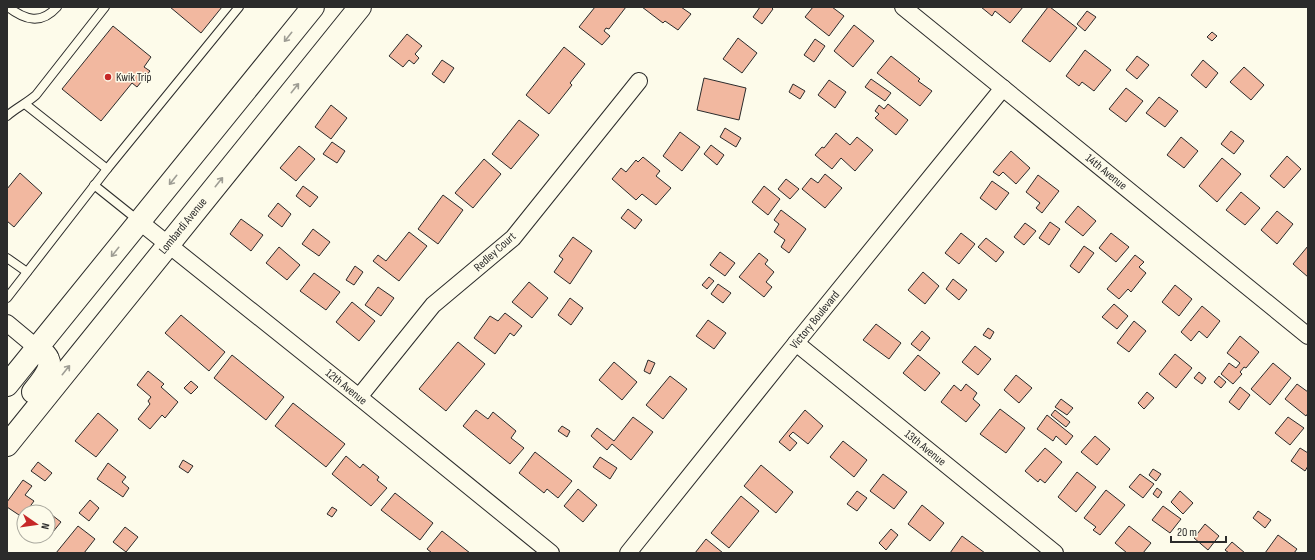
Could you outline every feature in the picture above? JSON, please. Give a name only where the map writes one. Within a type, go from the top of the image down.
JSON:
[{"type":"main road","points":[[7,385],[313,7]]},
{"type":"main road","name":"Lombardi Avenue","points":[[7,445],[357,8]]},
{"type":"main road","points":[[30,416],[28,401],[47,372],[49,364],[47,357],[37,348]]},
{"type":"street","name":"14th Avenue","points":[[903,7],[1308,336]]},
{"type":"street","name":"Redley Court","points":[[359,397],[433,305],[513,238],[639,81]]},
{"type":"street","name":"Victory Boulevard","points":[[628,553],[796,343],[1004,88]]},
{"type":"street","name":"12th Avenue","points":[[140,222],[551,553]]},
{"type":"street","points":[[7,323],[37,348]]},
{"type":"street","name":"13th Avenue","points":[[796,343],[1055,553]]},
{"type":"lane","points":[[8,7],[23,17],[34,19],[44,17],[57,7]]},
{"type":"lane","points":[[7,116],[36,95],[105,7]]},
{"type":"lane","points":[[7,298],[94,185],[239,7]]},
{"type":"lane","points":[[25,104],[107,169]]},
{"type":"lane","points":[[94,185],[140,222]]},
{"type":"lane","points":[[7,258],[27,272]]},
{"type":"building","points":[[170,7],[222,7],[201,33]]},
{"type":"building","points":[[595,7],[626,7],[609,29],[606,28],[604,31],[610,36],[602,45],[579,27]]},
{"type":"building","points":[[642,7],[681,7],[691,14],[678,30],[665,21],[663,23]]},
{"type":"building","points":[[760,7],[771,7],[773,9],[762,24],[753,17]]},
{"type":"building","points":[[813,7],[832,7],[844,16],[829,36],[805,17]]},
{"type":"building","points":[[981,7],[1023,7],[1010,23],[995,11],[992,16]]},
{"type":"building","points":[[1048,7],[1077,28],[1050,62],[1022,41]]},
{"type":"building","points":[[1087,11],[1096,17],[1085,31],[1077,24]]},
{"type":"building","points":[[854,25],[874,41],[853,67],[834,51]]},
{"type":"building","name":"Kwik Trip","points":[[113,26],[151,57],[144,67],[150,71],[137,87],[132,83],[101,121],[62,89]]},
{"type":"building","points":[[1212,32],[1217,36],[1212,41],[1207,37]]},
{"type":"building","points":[[407,34],[422,46],[415,54],[419,58],[414,64],[409,60],[403,67],[389,56]]},
{"type":"building","points":[[738,38],[757,53],[742,73],[723,59]]},
{"type":"building","points":[[815,39],[825,46],[814,62],[804,55]]},
{"type":"building","points":[[564,47],[585,64],[570,83],[572,85],[549,114],[526,95]]},
{"type":"building","points":[[1085,50],[1111,70],[1094,91],[1082,82],[1079,86],[1066,76]]},
{"type":"building","points":[[891,56],[920,79],[918,81],[932,91],[920,106],[877,73]]},
{"type":"building","points":[[1137,56],[1149,65],[1137,79],[1126,70]]},
{"type":"building","points":[[442,60],[454,68],[444,83],[432,74]]},
{"type":"building","points":[[1203,60],[1218,73],[1206,88],[1191,75]]},
{"type":"building","points":[[1244,67],[1264,85],[1251,100],[1230,82]]},
{"type":"building","points":[[704,78],[746,88],[739,120],[697,110]]},
{"type":"building","points":[[871,79],[891,93],[885,101],[865,87]]},
{"type":"building","points":[[829,80],[846,92],[835,108],[818,95]]},
{"type":"building","points":[[793,84],[805,91],[800,99],[789,92]]},
{"type":"building","points":[[1126,88],[1143,101],[1126,122],[1109,109]]},
{"type":"building","points":[[1159,97],[1178,111],[1165,127],[1146,113]]},
{"type":"building","points":[[888,104],[908,120],[896,135],[875,118],[879,114],[875,111],[879,105],[884,109]]},
{"type":"building","points":[[331,105],[347,118],[331,139],[315,127]]},
{"type":"building","points":[[519,120],[539,135],[511,169],[492,154]]},
{"type":"building","points":[[725,128],[741,138],[736,147],[720,137]]},
{"type":"building","points":[[1231,131],[1244,141],[1234,154],[1221,144]]},
{"type":"building","points":[[680,132],[700,147],[682,171],[663,156]]},
{"type":"building","points":[[836,133],[850,145],[857,137],[873,150],[855,171],[841,158],[832,169],[815,155],[822,147],[824,148]]},
{"type":"building","points":[[1181,137],[1198,151],[1184,168],[1167,155]]},
{"type":"building","points":[[332,142],[345,151],[337,163],[323,154]]},
{"type":"building","points":[[711,145],[724,155],[717,165],[704,154]]},
{"type":"building","points":[[299,146],[315,159],[296,181],[280,168]]},
{"type":"building","points":[[1011,151],[1030,168],[1016,184],[1003,172],[999,176],[993,172]]},
{"type":"building","points":[[1287,156],[1301,169],[1284,188],[1270,176]]},
{"type":"building","points":[[643,157],[660,171],[656,176],[671,188],[656,205],[642,194],[636,200],[612,179],[621,168],[626,172],[636,160],[638,162]]},
{"type":"building","points":[[1222,158],[1241,174],[1217,202],[1199,186]]},
{"type":"building","points":[[484,159],[501,174],[473,208],[455,193]]},
{"type":"building","points":[[20,173],[42,193],[14,227],[7,221],[7,189]]},
{"type":"building","points":[[825,174],[842,188],[825,208],[802,189],[811,178],[818,183]]},
{"type":"building","points":[[1038,175],[1059,191],[1042,213],[1036,208],[1040,203],[1026,192]]},
{"type":"building","points":[[786,179],[799,189],[790,199],[778,189]]},
{"type":"building","points":[[992,181],[1009,193],[996,210],[980,198]]},
{"type":"building","points":[[303,186],[318,197],[310,207],[296,196]]},
{"type":"building","points":[[764,186],[780,199],[768,215],[752,202]]},
{"type":"building","points":[[1241,192],[1260,208],[1245,225],[1226,210]]},
{"type":"building","points":[[443,195],[463,210],[438,244],[418,229]]},
{"type":"building","points":[[278,203],[291,214],[282,227],[268,216]]},
{"type":"building","points":[[1078,206],[1096,221],[1083,236],[1065,222]]},
{"type":"building","points":[[628,209],[642,220],[635,229],[621,218]]},
{"type":"building","points":[[781,210],[806,229],[789,253],[781,247],[785,240],[774,232],[779,224],[774,220]]},
{"type":"building","points":[[1277,211],[1293,224],[1277,244],[1261,230]]},
{"type":"building","points":[[241,219],[263,235],[251,251],[230,234]]},
{"type":"building","points":[[1050,222],[1060,229],[1049,245],[1039,238]]},
{"type":"building","points":[[1025,223],[1036,231],[1024,245],[1014,237]]},
{"type":"building","points":[[313,229],[330,242],[319,256],[302,244]]},
{"type":"building","points":[[409,232],[427,246],[399,281],[373,261],[378,255],[386,261]]},
{"type":"building","points":[[961,233],[975,244],[959,264],[945,253]]},
{"type":"building","points":[[1111,233],[1129,247],[1116,262],[1099,248]]},
{"type":"building","points":[[573,237],[592,251],[570,284],[554,272],[563,259],[559,256]]},
{"type":"building","points":[[986,238],[1004,252],[996,262],[978,247]]},
{"type":"building","points":[[1084,246],[1094,253],[1079,273],[1070,266]]},
{"type":"building","points":[[1308,246],[1308,277],[1293,264]]},
{"type":"building","points":[[279,247],[300,265],[287,280],[266,263]]},
{"type":"building","points":[[720,252],[735,263],[725,276],[710,265]]},
{"type":"building","points":[[759,253],[768,260],[765,264],[774,272],[766,282],[772,287],[764,297],[739,277]]},
{"type":"building","points":[[1135,255],[1144,262],[1139,267],[1146,273],[1131,292],[1128,289],[1119,299],[1107,289]]},
{"type":"building","points":[[355,266],[363,272],[354,285],[346,280]]},
{"type":"building","points":[[923,272],[939,286],[925,304],[908,290]]},
{"type":"building","points":[[314,273],[340,292],[326,310],[300,291]]},
{"type":"building","points":[[709,277],[714,281],[707,289],[702,285]]},
{"type":"building","points":[[953,279],[967,290],[959,300],[946,289]]},
{"type":"building","points":[[529,282],[548,298],[532,318],[512,302]]},
{"type":"building","points":[[718,284],[731,293],[723,303],[711,294]]},
{"type":"building","points":[[1175,285],[1192,299],[1179,316],[1162,302]]},
{"type":"building","points":[[378,287],[394,298],[381,316],[365,305]]},
{"type":"building","points":[[570,298],[583,308],[571,325],[558,315]]},
{"type":"building","points":[[352,302],[375,321],[359,341],[336,322]]},
{"type":"building","points":[[1114,304],[1128,316],[1117,329],[1102,317]]},
{"type":"building","points":[[1202,306],[1220,321],[1207,338],[1199,331],[1191,341],[1181,332]]},
{"type":"building","points":[[505,313],[522,326],[514,336],[510,333],[495,354],[474,338],[490,316],[498,321]]},
{"type":"building","points":[[181,315],[225,352],[209,371],[165,333]]},
{"type":"building","points":[[708,320],[726,333],[714,349],[696,336]]},
{"type":"building","points":[[1134,321],[1146,331],[1129,352],[1117,343]]},
{"type":"building","points":[[876,324],[901,343],[889,359],[863,340]]},
{"type":"building","points":[[988,328],[994,332],[990,339],[983,335]]},
{"type":"building","points":[[922,331],[930,338],[920,351],[911,344]]},
{"type":"building","points":[[1240,336],[1259,352],[1246,368],[1244,367],[1240,372],[1242,374],[1233,384],[1221,374],[1229,363],[1236,368],[1240,363],[1227,353]]},
{"type":"building","points":[[458,342],[485,364],[446,411],[419,389]]},
{"type":"building","points":[[975,346],[991,359],[978,375],[962,362]]},
{"type":"building","points":[[1175,354],[1192,368],[1176,388],[1159,374]]},
{"type":"building","points":[[232,355],[284,397],[266,420],[214,378]]},
{"type":"building","points":[[918,355],[940,373],[925,391],[903,373]]},
{"type":"building","points":[[648,360],[655,363],[650,374],[644,371]]},
{"type":"building","points":[[614,362],[637,382],[622,400],[599,380]]},
{"type":"building","points":[[1273,363],[1291,378],[1270,405],[1251,389]]},
{"type":"building","points":[[148,371],[164,384],[161,387],[178,402],[165,418],[162,415],[150,429],[138,419],[150,404],[148,401],[151,397],[137,385]]},
{"type":"building","points":[[1199,372],[1206,378],[1202,384],[1194,378]]},
{"type":"building","points":[[1016,375],[1032,388],[1019,403],[1004,390]]},
{"type":"building","points":[[670,376],[687,389],[663,419],[646,405]]},
{"type":"building","points":[[1219,376],[1226,382],[1221,388],[1214,382]]},
{"type":"building","points":[[191,381],[198,387],[191,394],[184,388]]},
{"type":"building","points":[[966,384],[977,393],[973,399],[980,405],[966,422],[941,402],[954,385],[961,391]]},
{"type":"building","points":[[1297,384],[1308,392],[1308,413],[1306,416],[1285,399]]},
{"type":"building","points":[[1240,387],[1250,395],[1239,410],[1229,402]]},
{"type":"building","points":[[1147,392],[1154,398],[1144,409],[1138,403]]},
{"type":"building","points":[[1061,399],[1073,408],[1067,415],[1055,407]]},
{"type":"building","points":[[293,403],[345,444],[326,467],[275,426]]},
{"type":"building","points":[[1000,409],[1025,428],[1006,453],[980,434]]},
{"type":"building","points":[[476,410],[488,419],[493,412],[516,431],[511,438],[524,448],[510,464],[463,426]]},
{"type":"building","points":[[805,410],[823,426],[808,444],[793,432],[789,436],[797,443],[790,451],[779,442]]},
{"type":"building","points":[[1055,410],[1070,422],[1066,427],[1051,415]]},
{"type":"building","points":[[98,413],[118,430],[96,457],[75,441]]},
{"type":"building","points":[[1047,415],[1073,436],[1066,445],[1056,436],[1053,441],[1037,429]]},
{"type":"building","points":[[633,417],[653,432],[631,460],[612,444],[607,450],[591,436],[597,428],[614,441]]},
{"type":"building","points":[[1288,417],[1304,428],[1290,445],[1275,433]]},
{"type":"building","points":[[562,426],[570,431],[567,437],[558,431]]},
{"type":"building","points":[[1095,436],[1110,449],[1097,465],[1081,452]]},
{"type":"building","points":[[843,441],[867,460],[854,477],[830,457]]},
{"type":"building","points":[[1045,448],[1062,462],[1045,483],[1040,479],[1038,482],[1025,471]]},
{"type":"building","points":[[1300,448],[1308,453],[1308,466],[1305,471],[1291,461]]},
{"type":"building","points":[[535,452],[572,481],[558,498],[547,489],[544,493],[519,473]]},
{"type":"building","points":[[346,456],[360,468],[363,464],[379,477],[377,480],[387,488],[371,506],[332,474]]},
{"type":"building","points":[[600,457],[617,468],[610,479],[593,467]]},
{"type":"building","points":[[183,460],[193,466],[188,473],[179,467]]},
{"type":"building","points":[[38,462],[52,473],[45,481],[31,471]]},
{"type":"building","points":[[108,463],[126,477],[122,482],[129,488],[123,497],[97,479]]},
{"type":"building","points":[[761,465],[793,492],[776,513],[744,486]]},
{"type":"building","points":[[1153,469],[1161,474],[1156,481],[1149,475]]},
{"type":"building","points":[[1077,472],[1096,487],[1076,512],[1058,497]]},
{"type":"building","points":[[883,474],[907,492],[894,509],[870,491]]},
{"type":"building","points":[[1140,474],[1154,484],[1143,498],[1129,487]]},
{"type":"building","points":[[23,480],[32,486],[25,495],[34,501],[32,504],[16,504],[16,513],[7,507],[7,502]]},
{"type":"building","points":[[1157,488],[1162,492],[1158,498],[1153,494]]},
{"type":"building","points":[[578,489],[597,505],[583,522],[564,506]]},
{"type":"building","points":[[1106,490],[1125,505],[1100,535],[1093,530],[1096,527],[1084,518]]},
{"type":"building","points":[[857,491],[867,498],[857,511],[847,504]]},
{"type":"building","points":[[1180,491],[1193,503],[1183,514],[1171,502]]},
{"type":"building","points":[[395,493],[433,523],[420,540],[381,510]]},
{"type":"building","points":[[741,496],[759,511],[729,548],[711,533]]},
{"type":"building","points":[[90,500],[99,508],[89,521],[79,513]]},
{"type":"building","points":[[922,505],[944,523],[930,541],[908,524]]},
{"type":"building","points":[[1163,506],[1181,519],[1170,533],[1152,520]]},
{"type":"building","points":[[332,507],[337,510],[332,517],[327,514]]},
{"type":"building","points":[[1258,511],[1271,520],[1265,528],[1253,518]]},
{"type":"building","points":[[56,518],[61,522],[56,528]]},
{"type":"building","points":[[1205,524],[1219,536],[1208,550],[1194,538]]},
{"type":"building","points":[[78,526],[95,539],[84,553],[56,553]]},
{"type":"building","points":[[1129,526],[1151,543],[1143,553],[1127,553],[1115,543]]},
{"type":"building","points":[[125,527],[138,537],[126,552],[113,542]]},
{"type":"building","points":[[891,529],[898,535],[886,550],[879,543]]},
{"type":"building","points":[[442,531],[470,553],[432,553],[427,549]]},
{"type":"building","points":[[1278,535],[1297,549],[1294,553],[1265,553]]},
{"type":"building","points":[[962,536],[985,553],[950,553]]},
{"type":"building","points":[[706,539],[723,553],[695,553]]},
{"type":"building","points":[[1232,542],[1245,553],[1229,553],[1225,550]]},
{"type":"place","name":"Kwik Trip","points":[[108,77]]}]
